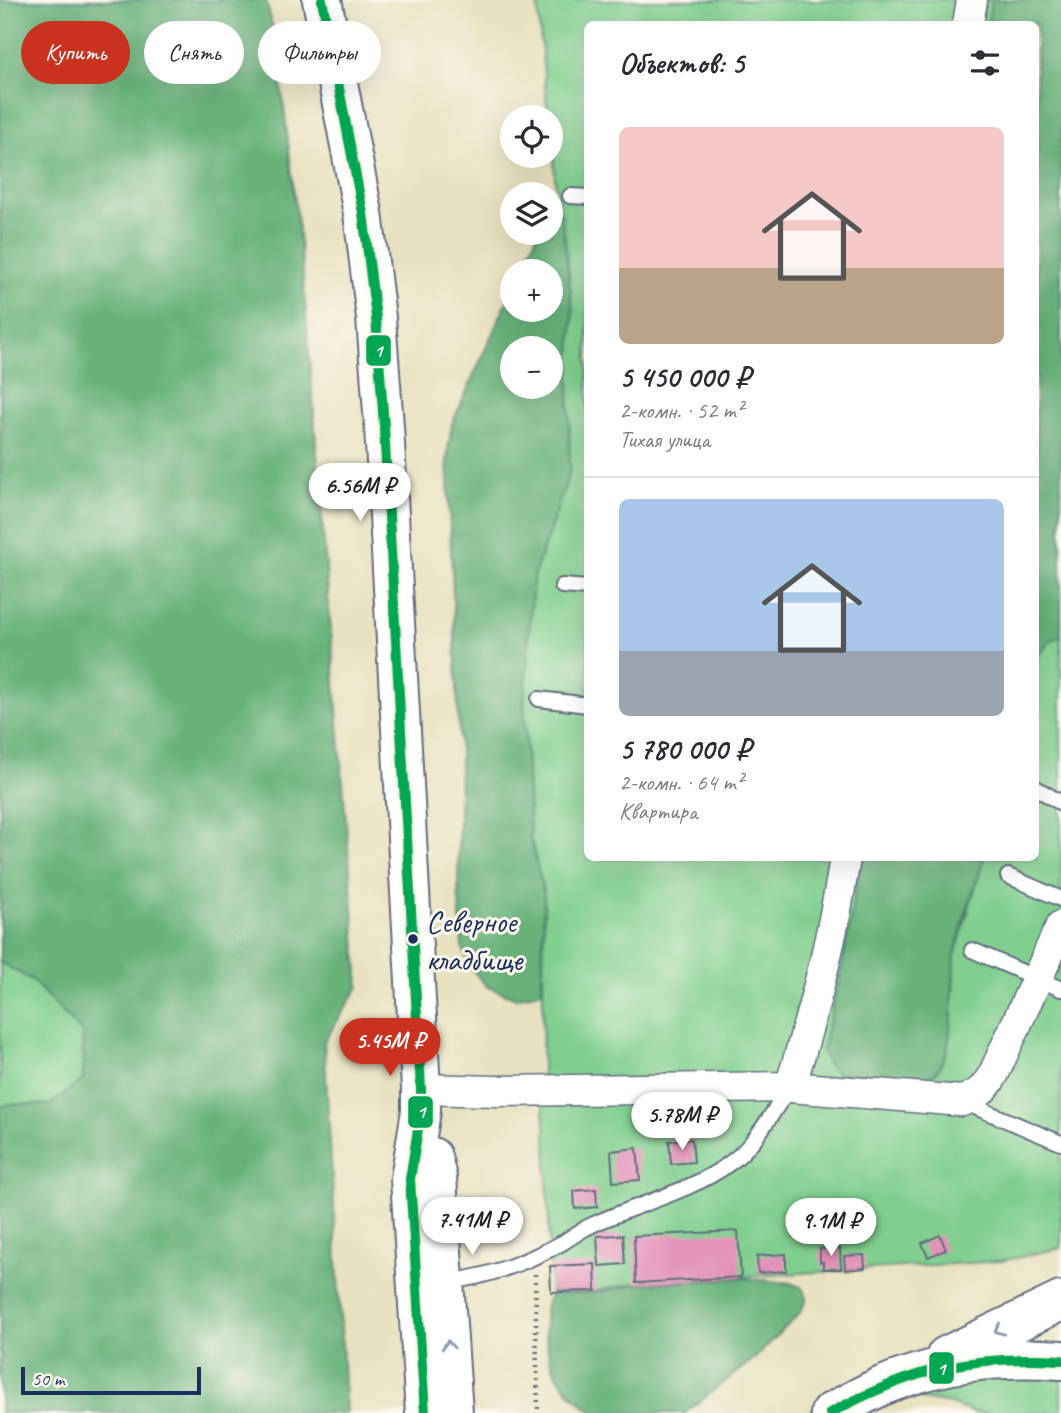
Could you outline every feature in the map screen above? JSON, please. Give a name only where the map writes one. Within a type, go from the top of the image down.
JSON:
[{"type":"main road","points":[[322,0],[363,213],[376,318],[384,426],[421,1100],[437,1178],[425,1413]]},
{"type":"main road","points":[[430,1283],[453,1413]]},
{"type":"main road","points":[[830,1413],[1061,1301]]},
{"type":"main road","points":[[882,1386],[919,1373],[965,1363],[1030,1358],[1061,1360]]},
{"type":"street","points":[[968,21],[972,0]]},
{"type":"street","points":[[790,1087],[814,1009],[837,908],[845,861]]},
{"type":"street","points":[[421,1100],[496,1091],[790,1087],[962,1101],[976,1096],[987,1086],[1049,984],[1061,926]]},
{"type":"lane","points":[[570,196],[584,197]]},
{"type":"lane","points":[[562,586],[584,588]]},
{"type":"lane","points":[[539,699],[584,705]]},
{"type":"lane","points":[[1039,790],[1061,803]]},
{"type":"lane","points":[[1009,876],[1061,899]]},
{"type":"lane","points":[[972,950],[1049,984]]},
{"type":"lane","points":[[430,1283],[476,1277],[504,1268],[560,1244],[592,1225],[713,1175],[732,1162],[755,1137],[790,1087]]},
{"type":"lane","points":[[962,1101],[1061,1143]]},
{"type":"path","points":[[535,1268],[538,1413]]},
{"type":"green space","points":[[0,0],[266,0],[271,21],[258,21],[258,84],[281,84],[301,252],[359,986],[324,1042],[346,1413],[0,1413],[0,1109],[8,1104],[50,1105],[83,1080],[83,1034],[32,980],[0,962]]},
{"type":"green space","name":"Северное кладбище","points":[[537,0],[991,0],[988,21],[584,21],[584,861],[860,861],[842,967],[823,1051],[951,1027],[955,956],[983,861],[1039,861],[1039,654],[1051,640],[1061,636],[1061,1248],[1002,1261],[636,1283],[596,1291],[551,1292],[542,1090],[544,896],[530,836],[524,706],[533,578],[570,471],[569,396],[573,313],[563,226],[563,182],[555,180],[554,168],[563,168],[563,105],[547,105]]},
{"type":"green space","points":[[991,0],[1061,0],[1061,636],[1051,640],[1039,654],[1039,21],[988,21]]},
{"type":"green space","points":[[563,229],[573,313],[569,396],[570,471],[533,578],[524,706],[530,836],[544,895],[542,991],[516,998],[486,986],[471,968],[462,947],[458,883],[460,756],[447,457],[452,424],[500,317],[500,322],[563,322],[563,259],[526,259],[532,245],[563,245]]},
{"type":"green space","points":[[860,861],[983,861],[957,944],[946,1053],[932,1076],[908,1083],[843,1074],[829,1065],[822,1051],[842,967]]},
{"type":"green space","points":[[0,962],[32,980],[83,1034],[83,1081],[50,1105],[8,1104],[0,1109]]},
{"type":"green space","points":[[742,1278],[790,1283],[801,1287],[806,1294],[806,1301],[799,1314],[756,1357],[685,1413],[594,1413],[572,1394],[556,1373],[546,1335],[545,1309],[552,1294],[599,1292],[636,1284]]},
{"type":"green space","points":[[997,1377],[1061,1379],[1061,1413],[975,1413],[951,1404],[916,1398],[919,1392],[931,1388]]},
{"type":"building","points":[[692,1139],[694,1162],[671,1164],[669,1141]]},
{"type":"building","points":[[637,1148],[640,1180],[613,1182],[611,1151]]},
{"type":"building","points":[[596,1189],[597,1207],[575,1209],[574,1191]]},
{"type":"building","points":[[738,1231],[741,1277],[636,1283],[634,1236]]},
{"type":"building","points":[[623,1235],[625,1264],[599,1266],[597,1236]]},
{"type":"building","points":[[940,1235],[946,1250],[928,1257],[922,1243]]},
{"type":"building","points":[[840,1248],[841,1269],[823,1269],[820,1249]]},
{"type":"building","points":[[786,1254],[786,1271],[758,1273],[757,1256]]},
{"type":"building","points":[[864,1255],[865,1268],[845,1270],[844,1256]]},
{"type":"building","points":[[595,1264],[596,1291],[551,1292],[550,1266]]},
{"type":"transit line","name":"1","points":[[322,0],[363,213],[376,318],[384,426],[421,1089],[421,1111],[410,1179],[425,1413]]},
{"type":"transit line","name":"1","points":[[830,1413],[888,1385],[941,1368],[997,1360],[1061,1360]]},
{"type":"place","name":"Северное кладбище","points":[[413,939]]}]
